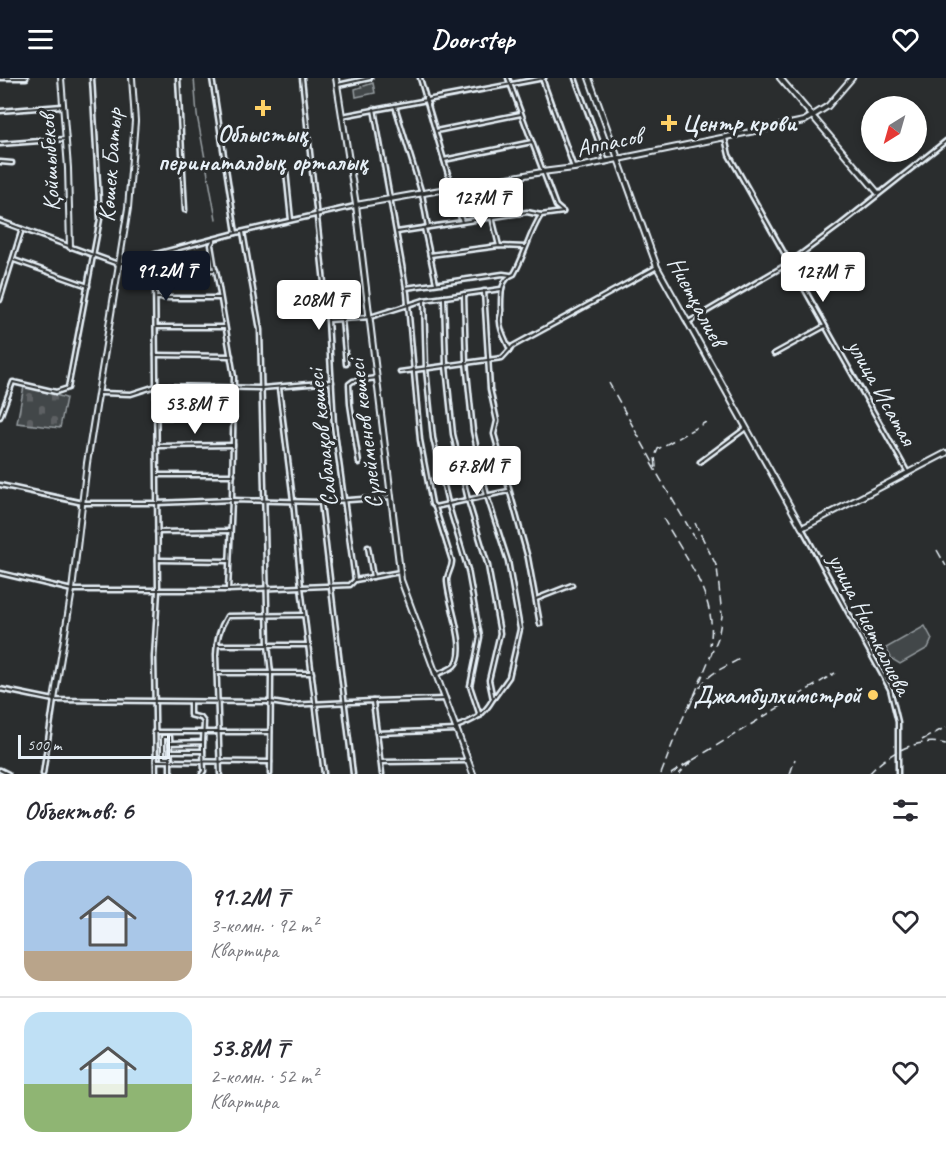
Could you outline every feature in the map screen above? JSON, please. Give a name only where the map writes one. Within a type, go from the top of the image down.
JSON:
[{"type":"street","points":[[2,78],[26,78]]},
{"type":"street","name":"Қойшыбеков","points":[[61,78],[70,247]]},
{"type":"street","points":[[0,417],[13,382],[56,392],[68,388],[100,219],[92,78]]},
{"type":"street","name":"Көшек Батыр","points":[[54,700],[72,590],[98,393],[128,208],[135,121],[132,78]]},
{"type":"street","points":[[178,78],[185,210]]},
{"type":"street","points":[[212,78],[236,233]]},
{"type":"street","name":"Сабалақов көшесі","points":[[302,78],[328,320],[334,425],[355,580]]},
{"type":"street","name":"Сүлейменов көшесі","points":[[336,78],[356,205],[403,588],[473,774]]},
{"type":"street","points":[[337,85],[370,78]]},
{"type":"street","points":[[420,78],[462,222]]},
{"type":"street","points":[[396,232],[527,212],[541,215],[563,212],[556,206],[542,172],[508,78]]},
{"type":"street","points":[[342,116],[543,78],[574,168]]},
{"type":"street","points":[[575,78],[606,162]]},
{"type":"street","name":"Ниетқалиев","points":[[589,78],[657,267],[802,528]]},
{"type":"street","points":[[780,78],[878,194]]},
{"type":"street","name":"Аппасов","points":[[356,205],[606,162],[803,121],[828,106],[852,78]]},
{"type":"street","points":[[395,105],[422,194],[436,283]]},
{"type":"street","points":[[0,111],[64,106]]},
{"type":"street","points":[[374,109],[409,304],[420,440],[432,504],[435,507],[452,561],[447,578],[460,653],[453,666],[437,674]]},
{"type":"street","points":[[435,131],[521,114]]},
{"type":"street","name":"улица Исатая","points":[[725,138],[729,155],[908,473]]},
{"type":"street","points":[[0,144],[66,139]]},
{"type":"street","points":[[687,322],[789,263],[946,141]]},
{"type":"street","points":[[444,160],[532,142]]},
{"type":"street","points":[[0,162],[12,163]]},
{"type":"street","points":[[286,171],[291,220]]},
{"type":"street","points":[[0,221],[118,264],[173,248],[356,205]]},
{"type":"street","points":[[552,213],[556,206]]},
{"type":"street","points":[[510,351],[499,324],[502,309],[501,289],[518,268],[532,229],[541,215]]},
{"type":"street","points":[[492,217],[499,246]]},
{"type":"street","points":[[0,300],[15,260],[22,229]]},
{"type":"street","points":[[243,232],[260,330],[270,673],[270,774]]},
{"type":"street","points":[[214,239],[211,245],[231,356],[234,388],[228,590]]},
{"type":"street","points":[[430,255],[499,246],[525,247]]},
{"type":"street","points":[[156,254],[158,560],[154,657],[156,774]]},
{"type":"street","points":[[15,260],[88,286]]},
{"type":"street","points":[[400,372],[502,358],[513,346],[657,267]]},
{"type":"street","points":[[155,270],[216,270]]},
{"type":"street","points":[[406,288],[503,274],[511,275]]},
{"type":"street","points":[[328,320],[370,317],[424,300],[501,289]]},
{"type":"street","points":[[484,291],[487,359],[490,389],[497,421],[494,434],[528,558],[540,624]]},
{"type":"street","points":[[377,733],[457,728],[480,716],[509,677],[520,629],[508,561],[487,496],[473,431],[466,362],[464,294]]},
{"type":"street","points":[[444,297],[446,366],[453,434],[468,500],[488,566],[500,633],[489,680],[493,699]]},
{"type":"street","points":[[156,298],[220,298]]},
{"type":"street","points":[[424,300],[426,369],[433,438],[448,503],[468,570],[480,637],[470,686],[480,716]]},
{"type":"street","points":[[342,319],[346,364]]},
{"type":"street","points":[[774,354],[825,326]]},
{"type":"street","points":[[156,327],[225,327]]},
{"type":"street","points":[[156,355],[231,356]]},
{"type":"street","points":[[359,463],[349,384],[353,381],[376,378]]},
{"type":"street","points":[[98,393],[131,394],[156,386],[279,388],[332,382]]},
{"type":"street","points":[[279,388],[324,774]]},
{"type":"street","points":[[157,417],[234,417]]},
{"type":"street","points":[[700,462],[746,428]]},
{"type":"street","points":[[157,446],[233,445]]},
{"type":"street","points":[[802,528],[946,453]]},
{"type":"street","points":[[157,475],[233,475]]},
{"type":"street","points":[[0,485],[83,503],[232,500],[321,502],[391,497]]},
{"type":"street","points":[[435,507],[508,491]]},
{"type":"street","points":[[321,502],[353,774]]},
{"type":"street","name":"улица Ниеткалиева","points":[[802,528],[890,689],[898,722],[898,774]]},
{"type":"street","points":[[157,532],[231,531]]},
{"type":"street","points":[[368,547],[373,577]]},
{"type":"street","points":[[158,560],[230,561]]},
{"type":"street","points":[[0,573],[72,590],[158,591],[350,585],[355,580],[400,572]]},
{"type":"street","points":[[536,599],[572,585]]},
{"type":"street","points":[[220,774],[217,645],[220,627],[227,616],[305,615]]},
{"type":"street","points":[[217,645],[309,645]]},
{"type":"street","points":[[217,673],[312,673]]},
{"type":"street","points":[[0,688],[54,700],[270,702],[289,705],[446,699]]},
{"type":"street","points":[[43,774],[54,700]]},
{"type":"street","points":[[374,701],[382,774]]},
{"type":"street","points":[[190,702],[190,715],[201,718],[204,722],[202,774]]},
{"type":"street","points":[[154,732],[270,732]]},
{"type":"street","points":[[170,732],[170,771],[172,774]]},
{"type":"street","points":[[170,737],[163,738],[162,755],[163,758],[170,760]]},
{"type":"street","points":[[171,742],[203,742]]},
{"type":"street","points":[[171,751],[203,751]]},
{"type":"street","points":[[156,761],[270,762]]},
{"type":"street","points":[[380,762],[468,761]]},
{"type":"street","points":[[0,770],[8,774]]},
{"type":"green space","points":[[373,83],[375,93],[356,97],[355,89]]},
{"type":"green space","points":[[24,386],[66,398],[60,428],[17,423]]},
{"type":"green space","points":[[925,626],[932,639],[928,648],[900,664],[892,659],[886,648]]},
{"type":"waterway","points":[[194,78],[197,115],[216,219]]},
{"type":"railway","points":[[609,383],[656,468]]},
{"type":"railway","points":[[656,467],[655,456],[658,449],[706,422]]},
{"type":"railway","points":[[651,463],[695,538]]},
{"type":"railway","points":[[663,518],[698,578],[705,595],[711,628],[710,645]]},
{"type":"railway","points":[[689,708],[718,638],[722,616],[717,567],[695,523]]},
{"type":"railway","points":[[937,550],[946,566]]},
{"type":"railway","points":[[661,774],[697,691],[712,675],[739,659]]},
{"type":"railway","points":[[693,760],[835,673]]},
{"type":"railway","points":[[922,740],[946,727]]},
{"type":"railway","points":[[869,774],[885,759],[904,748],[935,742],[946,744]]},
{"type":"railway","points":[[790,774],[795,759]]},
{"type":"railway","points":[[671,774],[693,760],[679,774]]},
{"type":"place","name":"Облыстық перинаталдық орталық","points":[[263,108]]},
{"type":"place","name":"Центр крови","points":[[669,123]]},
{"type":"place","name":"Джамбулхимстрой","points":[[873,695]]}]
